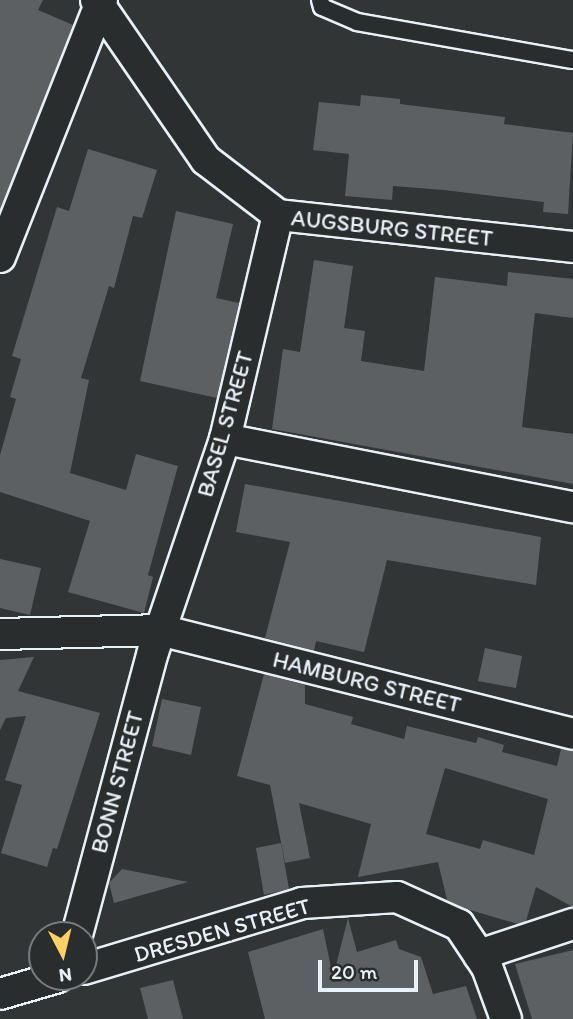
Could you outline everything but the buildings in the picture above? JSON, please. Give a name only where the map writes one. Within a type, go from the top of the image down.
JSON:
[{"type":"street","name":"AUGSBURG STREET","points":[[99,2],[206,160],[278,215],[573,247]]},
{"type":"street","points":[[2,242],[99,2]]},
{"type":"street","name":"BASEL STREET","points":[[160,630],[225,439],[278,215]]},
{"type":"street","points":[[225,439],[573,507]]},
{"type":"street","name":"HAMBURG STREET","points":[[0,635],[160,630],[573,734]]},
{"type":"street","name":"BONN STREET","points":[[81,921],[160,630]]},
{"type":"street","name":"DRESDEN STREET","points":[[98,965],[302,904],[397,897],[459,925],[479,955],[506,1019]]},
{"type":"street","points":[[479,955],[573,924]]},
{"type":"street","points":[[0,994],[28,986]]},
{"type":"lane","points":[[320,0],[322,7],[357,22],[573,60]]}]
